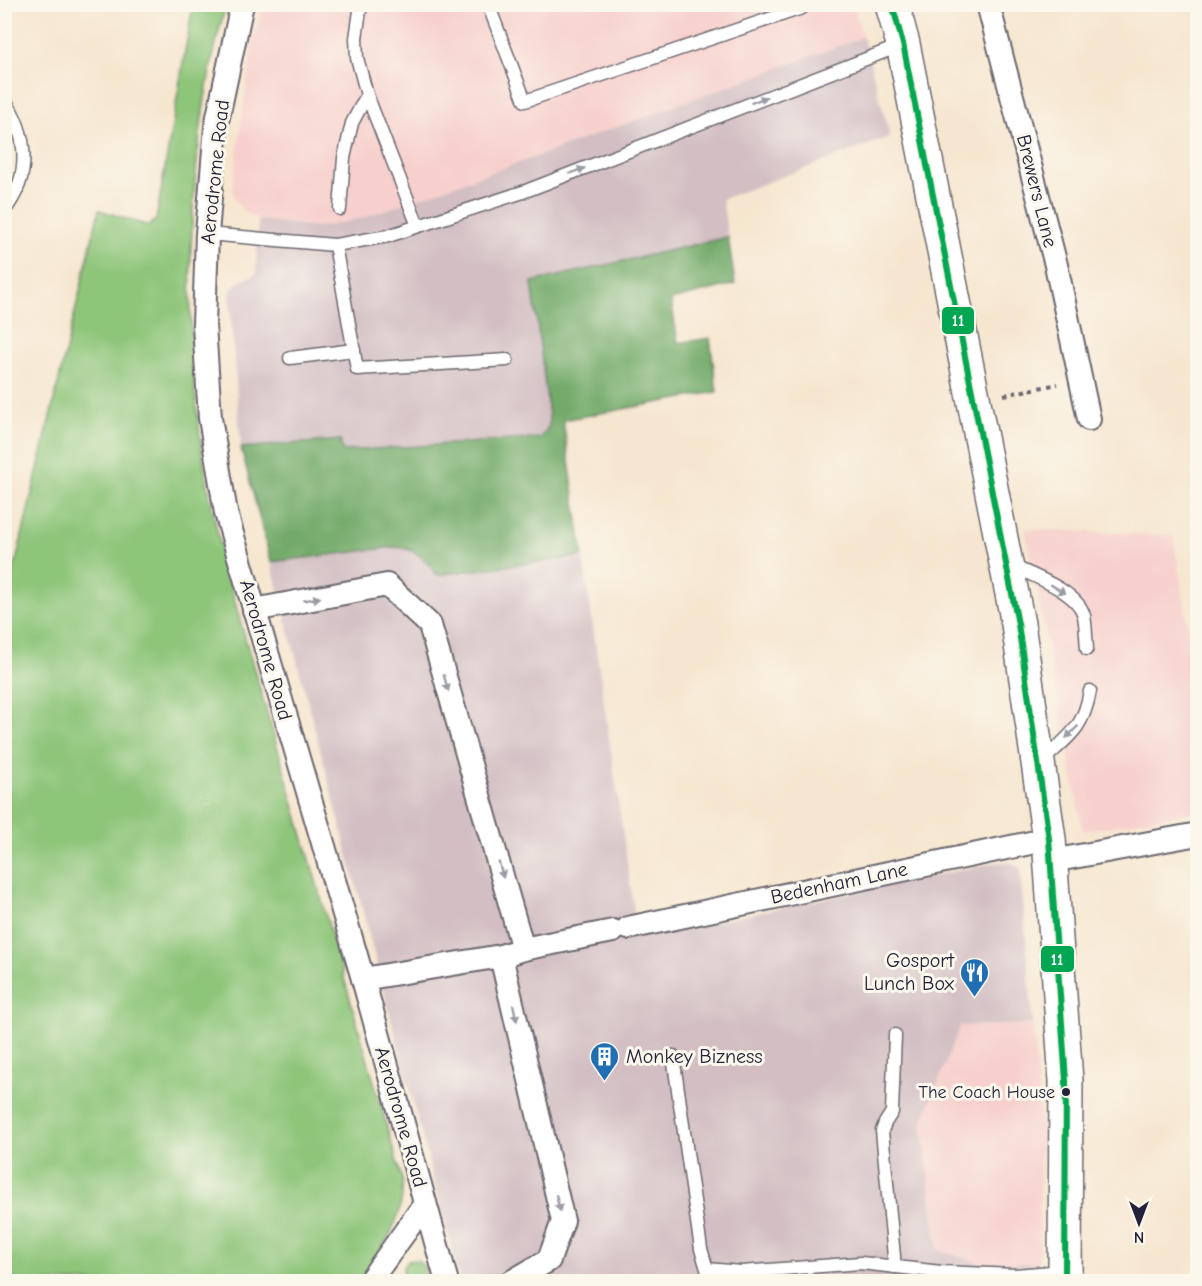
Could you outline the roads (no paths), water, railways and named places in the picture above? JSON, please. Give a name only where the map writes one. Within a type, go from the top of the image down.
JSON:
[{"type":"main road","points":[[892,4],[903,44],[1018,624],[1039,764],[1050,850],[1066,1081],[1065,1276]]},
{"type":"street","name":"Aerodrome Road","points":[[242,4],[216,126],[207,234],[204,325],[210,418],[226,513],[363,980],[447,1281]]},
{"type":"street","name":"Brewers Lane","points":[[988,4],[1056,265],[1089,419]]},
{"type":"street","points":[[254,610],[387,585],[430,625],[523,949]]},
{"type":"street","name":"Bedenham Lane","points":[[363,980],[501,956],[523,949],[620,930],[1050,850],[1197,834]]},
{"type":"street","points":[[501,956],[563,1221],[549,1260],[511,1281]]},
{"type":"street","points":[[369,1281],[425,1204]]},
{"type":"street","points":[[390,1281],[392,1250]]},
{"type":"lane","points":[[361,4],[356,38],[357,58],[367,95],[418,226]]},
{"type":"lane","points":[[488,4],[525,101],[802,8]]},
{"type":"lane","points":[[207,234],[336,245],[388,236],[523,192],[903,44]]},
{"type":"lane","points":[[340,209],[344,158],[352,123],[367,95]]},
{"type":"lane","points":[[4,99],[19,126],[24,154],[21,181],[4,211]]},
{"type":"lane","points":[[336,245],[357,369],[507,360]]},
{"type":"lane","points":[[290,358],[354,350]]},
{"type":"lane","points":[[1006,563],[1074,599],[1084,614],[1087,649]]},
{"type":"lane","points":[[1039,764],[1078,727],[1087,710],[1090,691]]},
{"type":"lane","points":[[895,1035],[892,1113],[882,1131],[896,1267]]},
{"type":"lane","points":[[673,1056],[701,1249],[707,1269],[741,1272],[861,1263],[941,1272],[1065,1276]]},
{"type":"place","name":"Gosport Lunch Box","points":[[975,998]]},
{"type":"place","name":"Monkey Bizness","points":[[605,1082]]},
{"type":"place","name":"The Coach House","points":[[1066,1092]]}]
